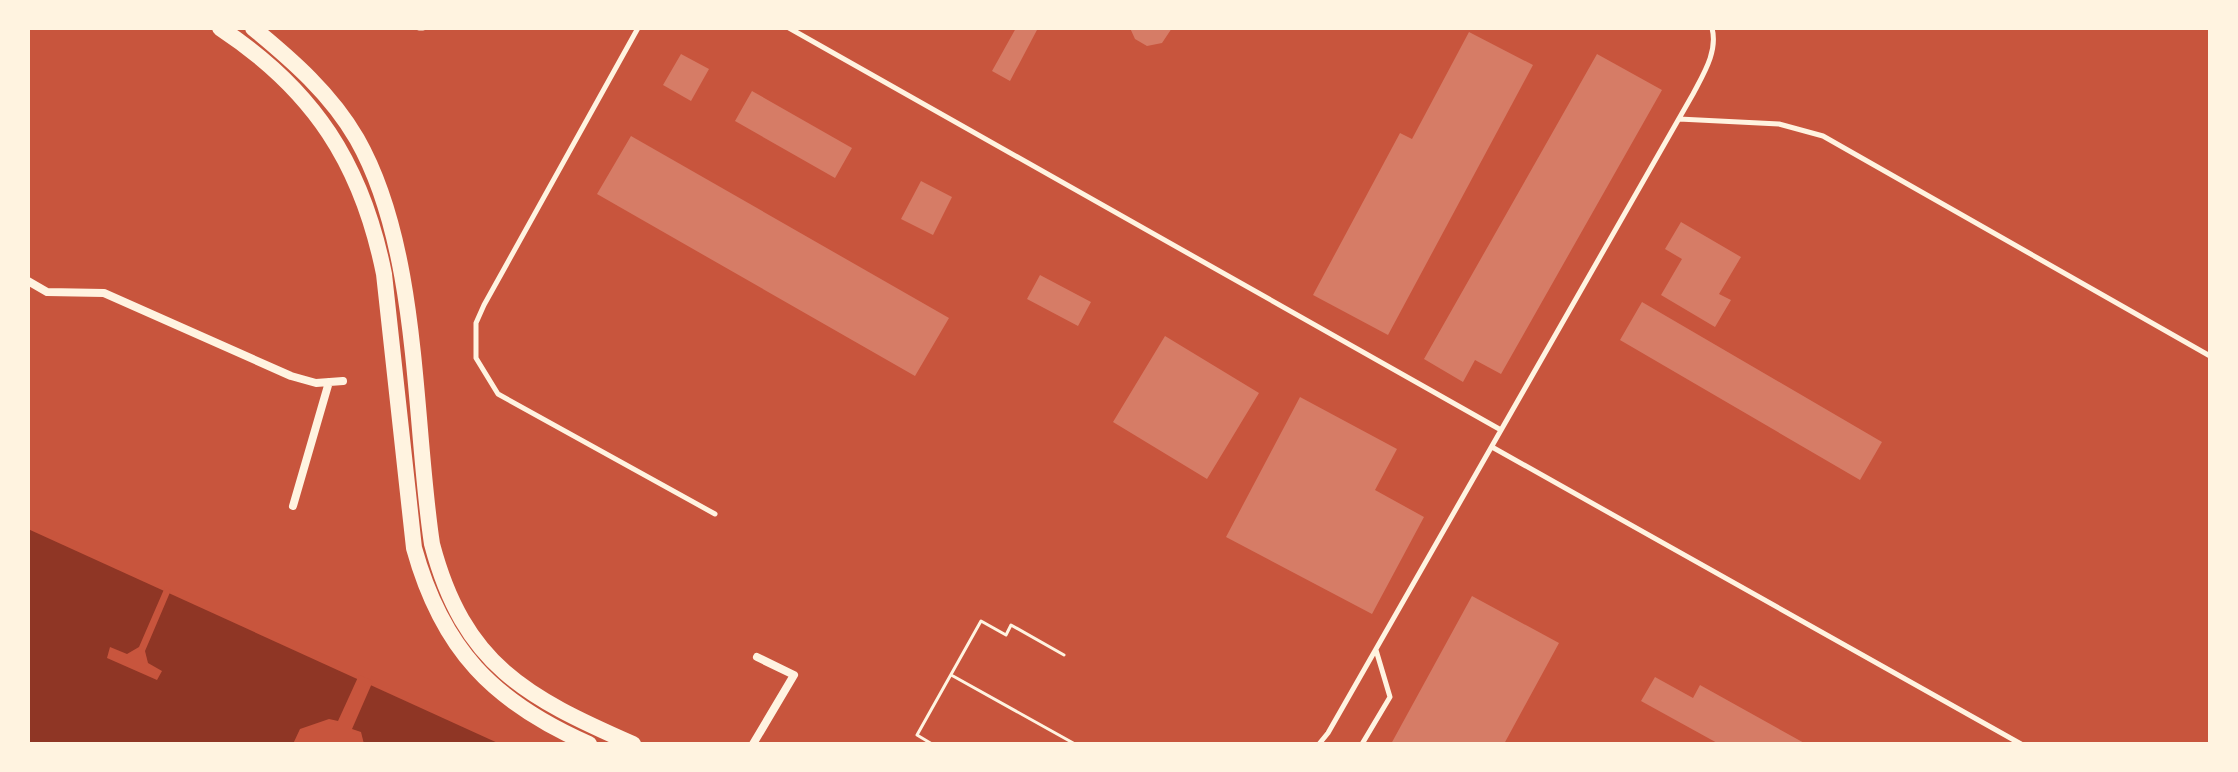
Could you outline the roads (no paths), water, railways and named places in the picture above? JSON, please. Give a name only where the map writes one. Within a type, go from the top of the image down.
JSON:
[{"type":"main road","points":[[220,28],[281,75],[314,110],[341,147],[359,185],[375,230],[384,274],[414,548],[425,589],[445,629],[467,660],[492,687],[525,711],[589,744]]},
{"type":"main road","points":[[253,28],[294,61],[328,98],[356,138],[393,225],[402,272],[432,544],[442,583],[461,620],[504,674],[534,696],[633,744]]},
{"type":"street","points":[[28,281],[47,292],[104,293],[291,376],[316,383],[343,381]]},
{"type":"street","points":[[293,506],[329,382]]},
{"type":"street","points":[[754,741],[794,675],[757,657]]},
{"type":"lane","points":[[638,28],[484,305],[476,323],[476,358],[498,394],[715,514]]},
{"type":"lane","points":[[789,28],[1501,430]]},
{"type":"lane","points":[[1319,744],[1376,650],[1679,119],[1708,64],[1715,40],[1712,28]]},
{"type":"lane","points":[[1679,119],[1779,124],[1823,136],[2210,356]]},
{"type":"lane","points":[[1492,447],[2021,744]]},
{"type":"lane","points":[[1362,744],[1390,697],[1376,650]]},
{"type":"lane","points":[[1327,744],[1328,733]]},
{"type":"lane","points":[[754,741],[766,744]]}]
